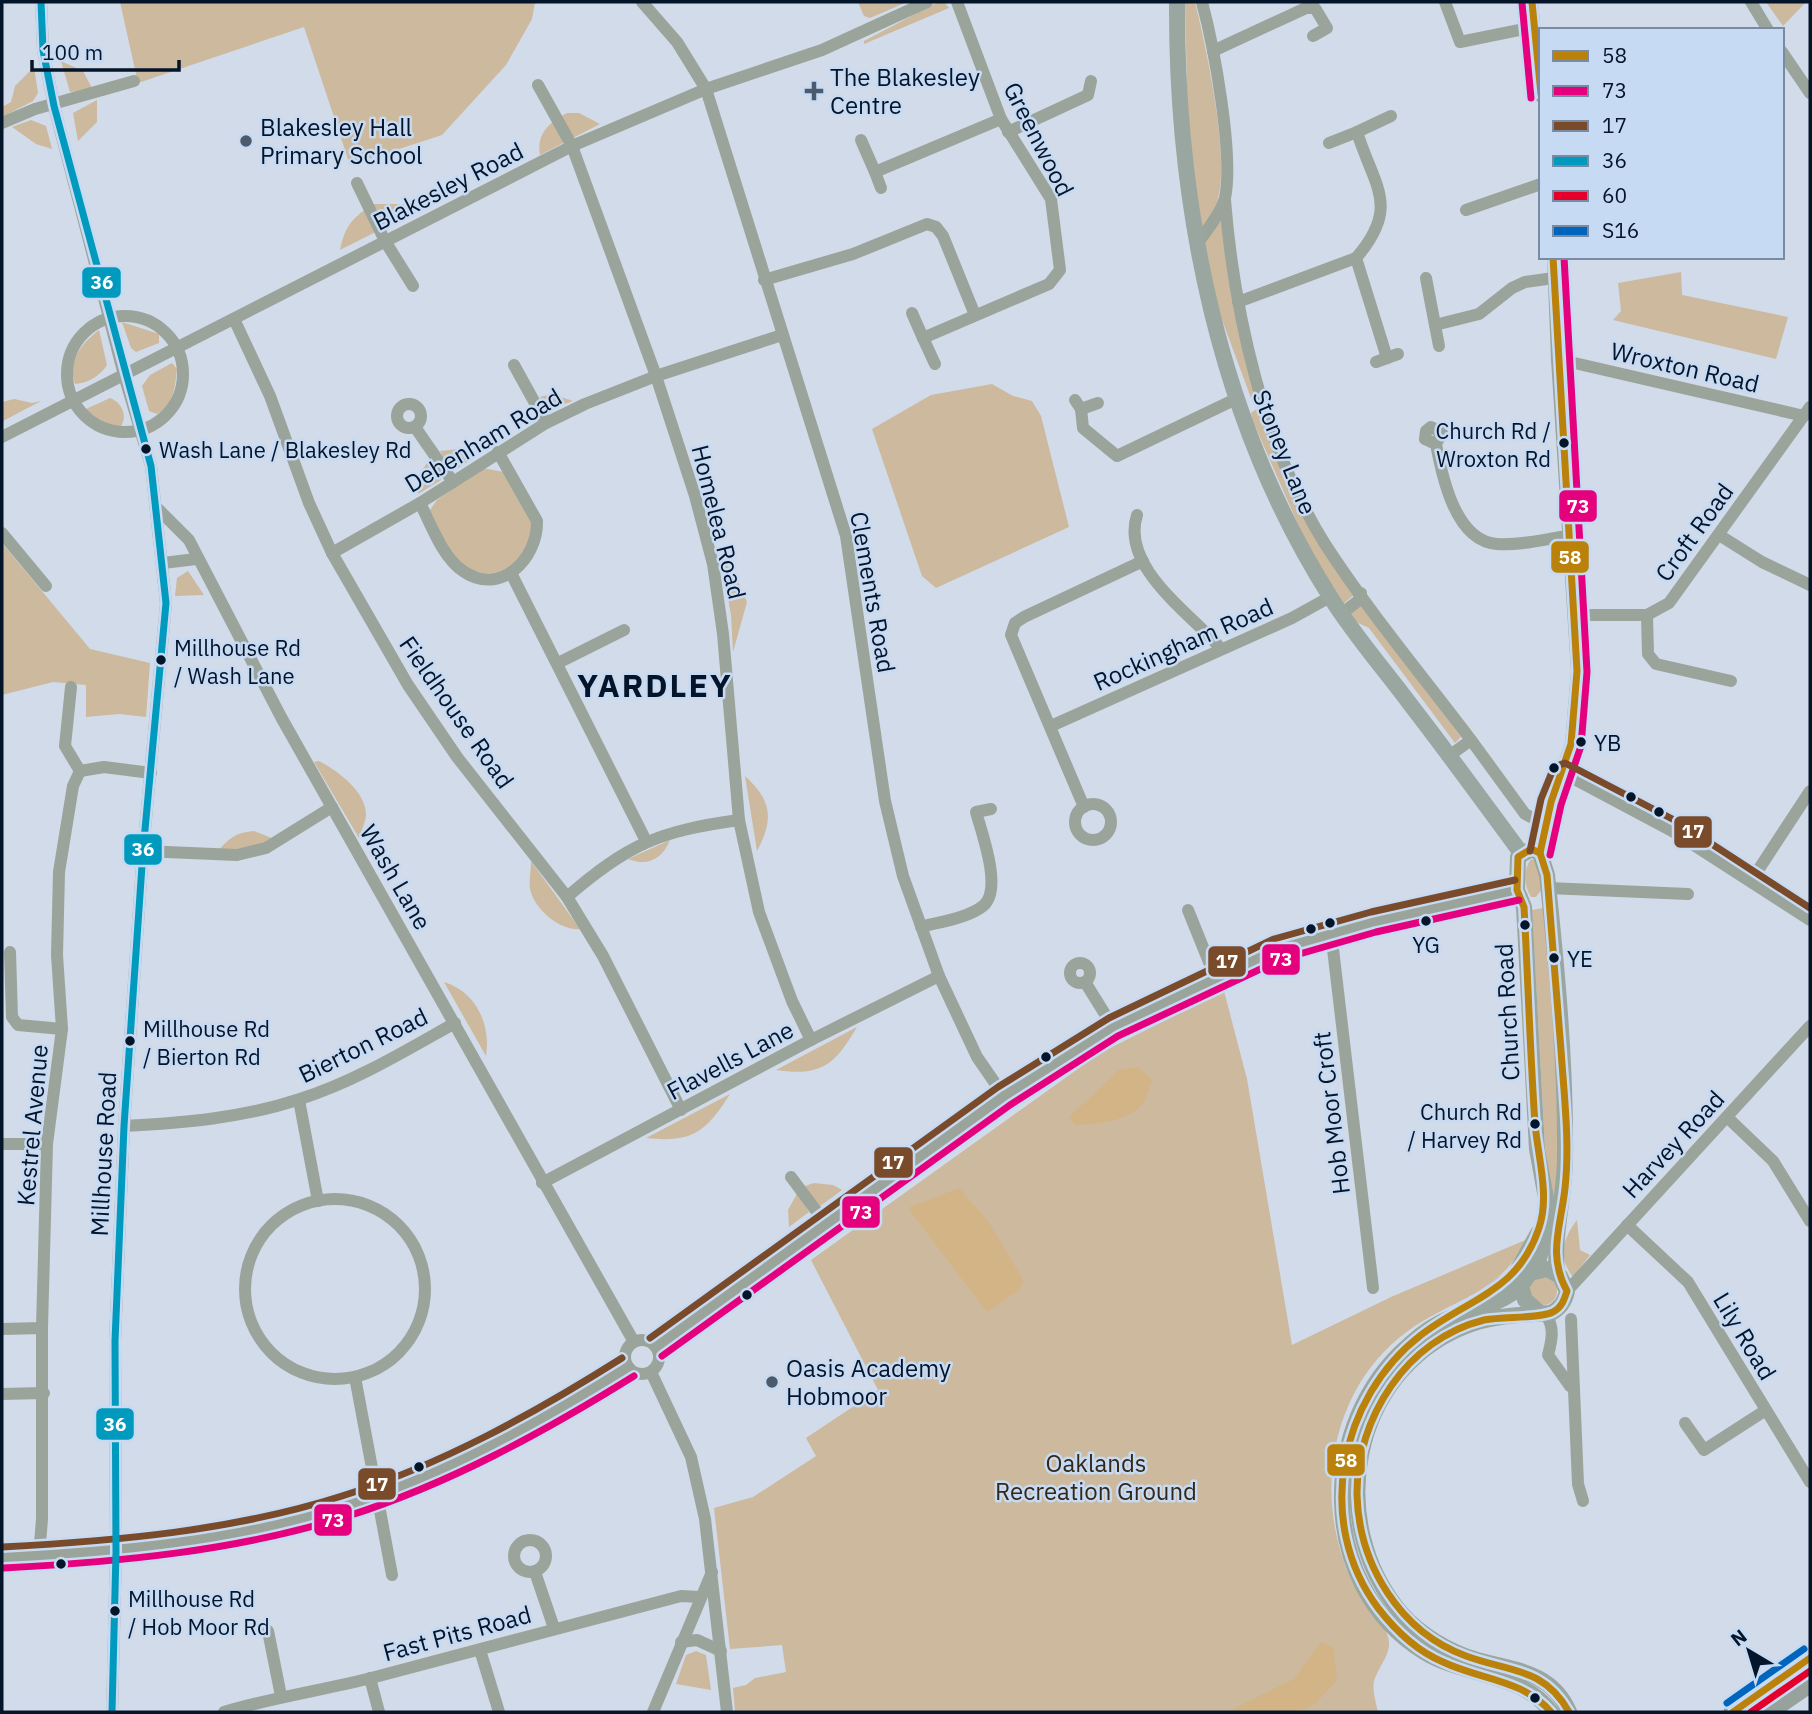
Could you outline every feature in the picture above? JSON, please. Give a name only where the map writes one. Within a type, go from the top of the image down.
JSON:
[{"type":"highway","points":[[1733,1712],[1810,1658]]},
{"type":"highway","points":[[1768,1712],[1810,1682]]},
{"type":"highway","points":[[1788,1712],[1810,1697]]},
{"type":"main road","name":"Stoney Lane","points":[[1177,2],[1178,96],[1197,244],[1207,294],[1240,403],[1274,491],[1341,614],[1521,853]]},
{"type":"main road","points":[[1521,853],[1531,849],[1540,853]]},
{"type":"main road","name":"Church Road","points":[[1521,853],[1516,873],[1520,895],[1537,1149],[1546,1197],[1547,1227],[1536,1270]]},
{"type":"main road","name":"Church Road","points":[[1540,853],[1548,890],[1565,1103],[1565,1188],[1556,1237],[1557,1273]]},
{"type":"main road","points":[[1520,895],[1538,901],[1548,890]]},
{"type":"main road","points":[[1546,1197],[1537,1236],[1515,1275],[1496,1292],[1423,1333],[1391,1362],[1376,1381],[1355,1418],[1345,1451],[1340,1484],[1347,1542],[1360,1579],[1372,1599],[1405,1637],[1442,1662],[1526,1690],[1551,1712]]},
{"type":"main road","points":[[1448,1319],[1499,1302],[1521,1286],[1527,1275],[1536,1270],[1547,1269],[1557,1273],[1567,1291],[1559,1308],[1543,1313],[1496,1316],[1461,1328],[1429,1346],[1400,1373],[1385,1392],[1364,1438],[1357,1468],[1356,1506],[1368,1558],[1390,1599],[1403,1616],[1452,1650],[1538,1676],[1560,1694],[1569,1712]]},
{"type":"main road","points":[[1521,1286],[1525,1300],[1543,1313]]},
{"type":"street","points":[[41,2],[43,50],[54,106],[108,318],[151,467],[157,508]]},
{"type":"street","name":"Clements Road","points":[[642,2],[677,42],[706,89],[846,536],[885,801],[903,876],[939,976],[977,1057],[1004,1096]]},
{"type":"street","name":"Blakesley Road","points":[[2,436],[572,146],[706,89],[822,50],[926,2]]},
{"type":"street","name":"Greenwood","points":[[923,338],[1049,284],[1060,270],[1051,199],[1001,119],[957,2]]},
{"type":"street","points":[[1202,2],[1213,51],[1227,165],[1224,200],[1238,302],[1263,400],[1303,503],[1326,544],[1496,771],[1525,814],[1545,824]]},
{"type":"street","points":[[1445,2],[1460,42],[1534,27]]},
{"type":"street","points":[[1532,2],[1539,77]]},
{"type":"street","points":[[1751,2],[1767,28]]},
{"type":"street","points":[[1213,51],[1306,8],[1315,8],[1326,29],[1313,36]]},
{"type":"street","points":[[1784,55],[1810,93]]},
{"type":"street","points":[[2,123],[36,109],[134,81]]},
{"type":"street","points":[[1008,132],[1088,95],[1091,81]]},
{"type":"street","name":"Homelea Road","points":[[538,85],[572,146],[656,376],[695,496],[713,564],[723,634],[739,820],[759,912],[792,1001],[811,1040]]},
{"type":"street","points":[[1329,143],[1391,116]]},
{"type":"street","points":[[875,172],[1001,119]]},
{"type":"street","points":[[1238,302],[1356,258],[1373,234],[1383,208],[1357,132]]},
{"type":"street","points":[[861,140],[881,188]]},
{"type":"street","points":[[357,183],[385,241],[413,286]]},
{"type":"street","points":[[1465,210],[1539,185]]},
{"type":"street","points":[[1197,244],[1224,200]]},
{"type":"street","points":[[764,280],[853,254],[926,224],[936,227],[943,236],[975,315]]},
{"type":"street","points":[[1356,258],[1387,358]]},
{"type":"street","name":"Church Road","points":[[1540,853],[1545,824],[1571,744],[1577,671],[1556,359],[1553,259]]},
{"type":"street","points":[[1426,278],[1439,346]]},
{"type":"street","points":[[1436,325],[1479,314],[1512,288],[1525,282],[1554,278]]},
{"type":"street","points":[[912,313],[935,364]]},
{"type":"street","points":[[108,318],[143,319],[163,331],[177,347],[182,371],[179,393],[159,420],[139,430],[127,432],[102,427],[82,413],[73,401],[67,369],[74,347],[88,329],[108,318]]},
{"type":"street","name":"Fieldhouse Road","points":[[234,319],[270,396],[309,503],[332,553],[408,685],[450,747],[568,897],[603,956],[681,1110]]},
{"type":"street","name":"Debenham Road","points":[[332,553],[420,503],[546,423],[656,376],[782,335]]},
{"type":"street","name":"Wroxton Road","points":[[1556,359],[1807,411]]},
{"type":"street","points":[[514,365],[546,423]]},
{"type":"street","points":[[1098,403],[1078,405],[1083,428],[1117,456],[1240,403],[1263,400]]},
{"type":"street","name":"Croft Road","points":[[1647,615],[1669,603],[1807,411]]},
{"type":"street","points":[[415,427],[453,482]]},
{"type":"street","points":[[1436,444],[1457,512],[1463,522],[1481,538],[1498,544],[1568,536]]},
{"type":"street","points":[[420,503],[449,557],[464,572],[493,580],[511,573],[531,552],[537,520],[498,452]]},
{"type":"street","name":"Wash Lane","points":[[157,508],[185,534],[196,559],[332,807],[634,1342]]},
{"type":"street","name":"Millhouse Road","points":[[112,1712],[116,1552],[115,1341],[124,1126],[143,851],[166,603],[157,508]]},
{"type":"street","points":[[1137,515],[1134,524],[1143,561],[1154,580],[1177,607],[1221,649]]},
{"type":"street","points":[[2,533],[46,586]]},
{"type":"street","points":[[1719,535],[1762,562],[1810,585]]},
{"type":"street","points":[[163,563],[196,559]]},
{"type":"street","points":[[1084,807],[1011,635],[1015,623],[1143,561]]},
{"type":"street","points":[[511,573],[646,841]]},
{"type":"street","points":[[1341,614],[1358,601],[1361,593]]},
{"type":"street","name":"Rockingham Road","points":[[1051,726],[1292,618],[1330,597]]},
{"type":"street","points":[[1575,615],[1647,615],[1648,654],[1656,664],[1731,681]]},
{"type":"street","points":[[558,663],[625,630]]},
{"type":"street","points":[[71,687],[65,746],[80,771],[104,767],[151,773]]},
{"type":"street","points":[[1449,756],[1471,740]]},
{"type":"street","name":"Kestrel Avenue","points":[[39,1556],[47,1144],[62,1029],[57,955],[60,872],[73,786],[80,771]]},
{"type":"street","points":[[1563,772],[1672,831],[1810,920]]},
{"type":"street","points":[[1751,881],[1810,791]]},
{"type":"street","points":[[143,851],[237,855],[266,848],[332,807]]},
{"type":"street","points":[[920,927],[976,910],[988,901],[991,870],[976,812],[991,809]]},
{"type":"street","points":[[568,897],[601,867],[646,841],[685,827],[739,820]]},
{"type":"street","points":[[1548,890],[1688,894]]},
{"type":"street","points":[[656,1347],[1004,1096],[1113,1027],[1274,950],[1331,932],[1465,899],[1520,895]]},
{"type":"street","points":[[1188,910],[1215,977]]},
{"type":"street","name":"Hob Moor Croft","points":[[1331,932],[1373,1288]]},
{"type":"street","points":[[10,952],[12,1017],[18,1025],[62,1029]]},
{"type":"street","name":"Flavells Lane","points":[[542,1183],[811,1040],[939,976]]},
{"type":"street","points":[[1085,982],[1113,1027]]},
{"type":"street","name":"Bierton Road","points":[[124,1126],[200,1122],[299,1100],[397,1056],[454,1023]]},
{"type":"street","name":"Harvey Road","points":[[1567,1291],[1810,1026]]},
{"type":"street","points":[[299,1100],[318,1201]]},
{"type":"street","points":[[1727,1117],[1773,1161],[1810,1221]]},
{"type":"street","points":[[2,1144],[47,1144]]},
{"type":"street","points":[[790,1177],[826,1224]]},
{"type":"street","points":[[343,1199],[368,1205],[390,1218],[414,1247],[425,1283],[423,1309],[414,1332],[399,1353],[378,1368],[355,1377],[333,1379],[311,1376],[291,1368],[273,1355],[254,1328],[245,1297],[249,1264],[263,1235],[278,1219],[297,1207],[318,1201],[343,1199]]},
{"type":"street","name":"Lily Road","points":[[1627,1225],[1688,1282],[1810,1482]]},
{"type":"street","points":[[1543,1313],[1550,1320],[1552,1338],[1548,1355],[1566,1377],[1573,1393]]},
{"type":"street","points":[[1571,1319],[1578,1485],[1583,1501]]},
{"type":"street","points":[[2,1329],[42,1328]]},
{"type":"street","points":[[648,1341],[656,1347],[659,1360],[651,1372],[637,1373],[628,1367],[626,1354],[634,1342],[648,1341]]},
{"type":"street","points":[[2,1558],[116,1552],[194,1541],[309,1517],[377,1494],[535,1421],[628,1367]]},
{"type":"street","points":[[651,1372],[691,1457],[705,1519],[727,1712]]},
{"type":"street","points":[[355,1377],[392,1574]]},
{"type":"street","points":[[2,1394],[44,1392]]},
{"type":"street","points":[[1685,1423],[1704,1450],[1766,1410]]},
{"type":"street","points":[[535,1572],[554,1628]]},
{"type":"street","points":[[653,1712],[712,1572]]},
{"type":"street","name":"Fast Pits Road","points":[[224,1712],[251,1708],[281,1696],[370,1678],[681,1596],[700,1597]]},
{"type":"street","points":[[268,1630],[281,1696]]},
{"type":"street","points":[[681,1642],[697,1640],[721,1651]]},
{"type":"street","points":[[480,1650],[499,1712]]},
{"type":"street","points":[[370,1678],[379,1712]]},
{"type":"green space","points":[[120,2],[535,2],[532,19],[506,65],[442,135],[350,165],[304,27],[138,83]]},
{"type":"green space","points":[[858,2],[907,2],[870,18],[864,16]]},
{"type":"green space","points":[[938,2],[944,2],[949,8],[864,44],[864,41]]},
{"type":"green space","points":[[1185,2],[1195,2],[1200,22],[1215,102],[1221,157],[1218,199],[1201,233],[1188,126]]},
{"type":"green space","points":[[1766,2],[1806,2],[1783,26]]},
{"type":"green space","points":[[61,61],[83,71],[93,90],[70,92]]},
{"type":"green space","points":[[34,67],[38,93],[33,101],[2,117],[2,107],[11,102],[15,86]]},
{"type":"green space","points":[[97,100],[97,122],[78,141],[73,113]]},
{"type":"green space","points":[[567,113],[579,113],[600,124],[540,155],[542,134],[555,120]]},
{"type":"green space","points":[[31,120],[46,126],[52,149],[36,144],[12,127]]},
{"type":"green space","points":[[375,204],[405,204],[417,211],[340,250],[351,222]]},
{"type":"green space","points":[[1222,220],[1255,392],[1251,398],[1218,309],[1202,243]]},
{"type":"green space","points":[[1681,272],[1682,295],[1788,317],[1776,359],[1613,320],[1621,311],[1618,283]]},
{"type":"green space","points":[[122,322],[159,334],[159,343],[136,352],[131,348]]},
{"type":"green space","points":[[99,330],[107,365],[93,378],[75,384],[74,360],[87,341]]},
{"type":"green space","points":[[172,363],[177,369],[170,400],[157,414],[149,411],[142,386],[150,375]]},
{"type":"green space","points":[[992,384],[1013,396],[1032,401],[1041,416],[1069,527],[936,588],[922,576],[872,429],[931,395]]},
{"type":"green space","points":[[552,394],[573,401],[547,410],[540,397]]},
{"type":"green space","points":[[110,398],[122,409],[124,418],[121,426],[106,423],[86,409]]},
{"type":"green space","points":[[14,399],[32,403],[41,401],[3,421],[2,402]]},
{"type":"green space","points":[[1258,408],[1263,411],[1290,485],[1355,594],[1343,604],[1307,545],[1252,419],[1251,413]]},
{"type":"green space","points":[[459,449],[477,456],[455,470],[448,467],[440,451]]},
{"type":"green space","points":[[431,457],[441,472],[441,480],[418,494],[419,475]]},
{"type":"green space","points":[[482,468],[504,472],[529,513],[532,533],[523,556],[502,571],[489,573],[476,571],[457,560],[447,548],[430,510],[437,500]]},
{"type":"green space","points":[[2,543],[90,649],[150,663],[146,717],[119,714],[86,717],[86,685],[53,682],[2,695]]},
{"type":"green space","points":[[721,559],[734,572],[747,602],[733,652],[731,615]]},
{"type":"green space","points":[[188,571],[204,595],[175,596],[177,578]]},
{"type":"green space","points":[[1362,604],[1461,737],[1455,743],[1369,628],[1356,622],[1350,613]]},
{"type":"green space","points":[[319,761],[350,783],[362,799],[366,816],[359,838],[314,762]]},
{"type":"green space","points":[[745,776],[761,794],[768,811],[766,829],[757,851]]},
{"type":"green space","points":[[254,831],[274,839],[264,845],[217,852],[233,837]]},
{"type":"green space","points":[[670,840],[663,852],[653,860],[642,862],[628,859]]},
{"type":"green space","points":[[1531,859],[1538,862],[1542,889],[1536,897],[1531,897],[1526,883]]},
{"type":"green space","points":[[531,861],[580,929],[564,926],[542,911],[530,889]]},
{"type":"green space","points":[[1544,908],[1557,1095],[1556,1207],[1552,1199],[1545,1146],[1532,910]]},
{"type":"green space","points":[[444,982],[465,993],[479,1011],[486,1032],[486,1056]]},
{"type":"green space","name":"Oaklands Recreation Ground","points":[[1224,991],[1247,1079],[1292,1345],[1391,1297],[1528,1239],[1515,1259],[1486,1286],[1436,1313],[1400,1337],[1376,1361],[1357,1388],[1344,1418],[1335,1449],[1333,1515],[1340,1548],[1351,1579],[1381,1622],[1388,1637],[1389,1648],[1374,1681],[1378,1712],[735,1712],[733,1688],[746,1685],[755,1678],[786,1672],[782,1645],[730,1649],[714,1508],[753,1497],[816,1456],[806,1438],[878,1390],[811,1260],[1100,1053]]},
{"type":"green space","points":[[857,1027],[842,1050],[826,1065],[805,1071],[776,1070]]},
{"type":"green space","points":[[730,1094],[713,1118],[696,1132],[675,1139],[646,1138]]},
{"type":"green space","points":[[814,1183],[833,1185],[842,1190],[819,1207],[805,1186]]},
{"type":"green space","points":[[798,1192],[809,1212],[789,1227],[788,1210]]},
{"type":"green space","points":[[1577,1220],[1580,1250],[1590,1255],[1573,1277],[1565,1262],[1564,1248],[1568,1234]]},
{"type":"green space","points":[[1543,1277],[1553,1281],[1557,1291],[1553,1301],[1543,1305],[1533,1301],[1529,1291],[1533,1281]]},
{"type":"green space","points":[[696,1651],[706,1655],[711,1690],[676,1684],[686,1655]]},
{"type":"shaded area","points":[[1138,1067],[1152,1080],[1139,1108],[1114,1120],[1084,1125],[1076,1125],[1069,1117],[1119,1070]]},
{"type":"shaded area","points":[[959,1188],[988,1221],[1023,1280],[1020,1289],[987,1312],[908,1208]]},
{"type":"shaded area","points":[[1321,1642],[1333,1647],[1337,1680],[1315,1704],[1296,1712],[1233,1712],[1233,1709],[1294,1679]]},
{"type":"transit line","name":"36","points":[[41,2],[43,50],[54,106],[151,466],[166,603],[143,851],[124,1126],[115,1341],[116,1552],[112,1712]]},
{"type":"transit line","name":"58","points":[[1532,2],[1539,74]]},
{"type":"transit line","name":"73","points":[[1522,3],[1531,98]]},
{"type":"transit line","name":"58","points":[[1540,853],[1551,802],[1571,744],[1577,671],[1553,259]]},
{"type":"transit line","name":"73","points":[[1550,855],[1561,805],[1581,746],[1587,672],[1564,259]]},
{"type":"transit line","name":"17","points":[[1530,851],[1541,799],[1554,767],[1565,763],[1678,822],[1810,908]]},
{"type":"transit line","name":"58","points":[[1551,1712],[1540,1701],[1514,1686],[1457,1668],[1433,1657],[1399,1632],[1378,1608],[1358,1574],[1346,1538],[1342,1501],[1345,1463],[1354,1427],[1371,1392],[1393,1361],[1421,1335],[1505,1280],[1530,1249],[1539,1228],[1543,1190],[1535,1124],[1524,907],[1517,890],[1518,857],[1531,849],[1540,853],[1547,875],[1549,897],[1567,1136],[1565,1188],[1557,1253],[1561,1278],[1567,1291],[1561,1306],[1553,1312],[1539,1316],[1484,1320],[1456,1330],[1410,1363],[1391,1386],[1376,1411],[1359,1466],[1357,1495],[1360,1521],[1375,1570],[1387,1593],[1403,1613],[1421,1631],[1442,1645],[1466,1656],[1537,1679],[1559,1697],[1569,1712]]},
{"type":"transit line","name":"17","points":[[650,1338],[998,1087],[1109,1018],[1274,939],[1371,912],[1515,880]]},
{"type":"transit line","name":"73","points":[[662,1356],[1010,1105],[1118,1036],[1282,959],[1376,932],[1519,900]]},
{"type":"transit line","name":"17","points":[[2,1547],[131,1537],[216,1526],[342,1496],[415,1469],[486,1436],[622,1358]]},
{"type":"transit line","name":"73","points":[[3,1568],[177,1553],[264,1538],[348,1516],[423,1489],[495,1455],[634,1376]]},
{"type":"transit line","name":"S16","points":[[1727,1703],[1804,1649]]},
{"type":"transit line","name":"58","points":[[1733,1712],[1810,1658]]},
{"type":"transit line","name":"60","points":[[1751,1712],[1810,1671]]},
{"type":"place","name":"The Blakesley Centre","points":[[814,91]]},
{"type":"place","name":"Blakesley Hall Primary School","points":[[246,141]]},
{"type":"place","name":"Church Rd / Wroxton Rd","points":[[1564,443]]},
{"type":"place","name":"Wash Lane / Blakesley Rd","points":[[146,449]]},
{"type":"place","name":"Millhouse Rd / Wash Lane","points":[[161,660]]},
{"type":"place","name":"YB","points":[[1581,742]]},
{"type":"place","name":"YG","points":[[1426,921]]},
{"type":"place","name":"YE","points":[[1554,958]]},
{"type":"place","name":"Millhouse Rd / Bierton Rd","points":[[130,1041]]},
{"type":"place","name":"Church Rd / Harvey Rd","points":[[1535,1124]]},
{"type":"place","name":"Oasis Academy Hobmoor","points":[[772,1382]]},
{"type":"place","name":"Millhouse Rd / Hob Moor Rd","points":[[115,1611]]},
{"type":"district","name":"YARDLEY","points":[[655,685]]}]
